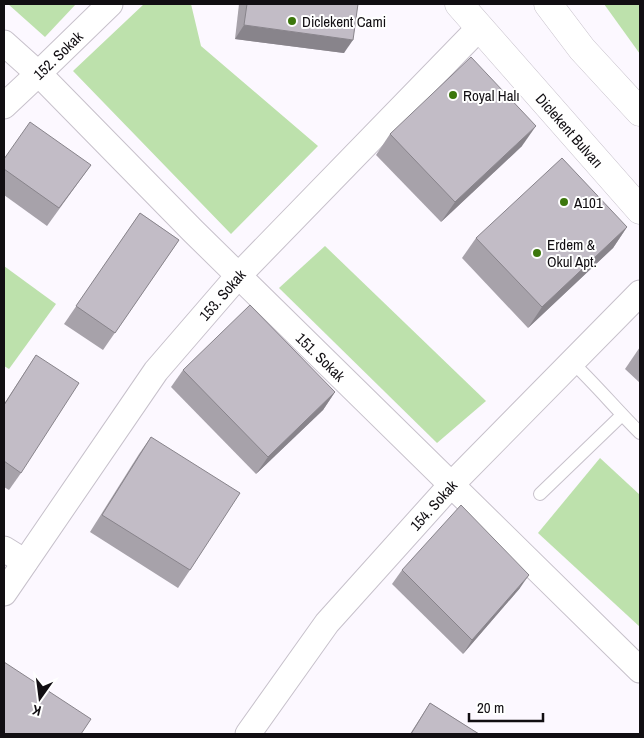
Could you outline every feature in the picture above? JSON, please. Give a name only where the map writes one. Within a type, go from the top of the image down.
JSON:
[{"type":"main road","name":"Diclekent Bulvarı","points":[[459,4],[640,210]]},
{"type":"main road","points":[[548,4],[582,50],[640,112]]},
{"type":"street","name":"152. Sokak","points":[[4,106],[110,4]]},
{"type":"street","name":"153. Sokak","points":[[4,593],[156,371],[238,276],[480,28]]},
{"type":"street","name":"151. Sokak","points":[[4,43],[38,74],[238,276],[640,670]]},
{"type":"street","name":"154. Sokak","points":[[248,734],[327,623],[451,485],[640,293]]},
{"type":"street","points":[[4,549],[25,562]]},
{"type":"lane","points":[[572,362],[640,432]]},
{"type":"lane","points":[[540,494],[622,415]]},
{"type":"green space","points":[[8,4],[76,4],[45,37]]},
{"type":"green space","points":[[144,4],[191,4],[201,46],[318,146],[231,234],[73,71]]},
{"type":"green space","points":[[604,4],[640,4],[640,54]]},
{"type":"green space","points":[[325,246],[486,401],[437,443],[279,288]]},
{"type":"green space","points":[[4,266],[56,304],[9,369],[4,366]]},
{"type":"green space","points":[[600,458],[640,495],[640,627],[538,533]]},
{"type":"building","name":"Diclekent Cami","points":[[247,4],[358,4],[353,40],[244,25]]},
{"type":"building","points":[[471,57],[536,126],[455,202],[390,134]]},
{"type":"building","points":[[30,122],[91,165],[59,208],[4,169],[4,159]]},
{"type":"building","name":"Erdem & Okul Apt.","points":[[562,158],[627,227],[542,307],[476,238]]},
{"type":"building","points":[[140,213],[179,240],[115,333],[76,306]]},
{"type":"building","points":[[250,305],[335,392],[268,457],[183,370]]},
{"type":"building","points":[[36,355],[79,383],[21,473],[4,461],[4,405]]},
{"type":"building","points":[[151,437],[240,493],[190,570],[102,515]]},
{"type":"building","points":[[461,505],[529,575],[472,640],[402,570]]},
{"type":"building","points":[[4,662],[91,719],[81,734],[4,734]]},
{"type":"building","points":[[430,703],[479,734],[411,734]]},
{"type":"place","name":"Diclekent Cami","points":[[292,21]]},
{"type":"place","name":"Royal Halı","points":[[453,95]]},
{"type":"place","name":"A101","points":[[564,202]]},
{"type":"place","name":"Erdem & Okul Apt.","points":[[537,253]]}]
